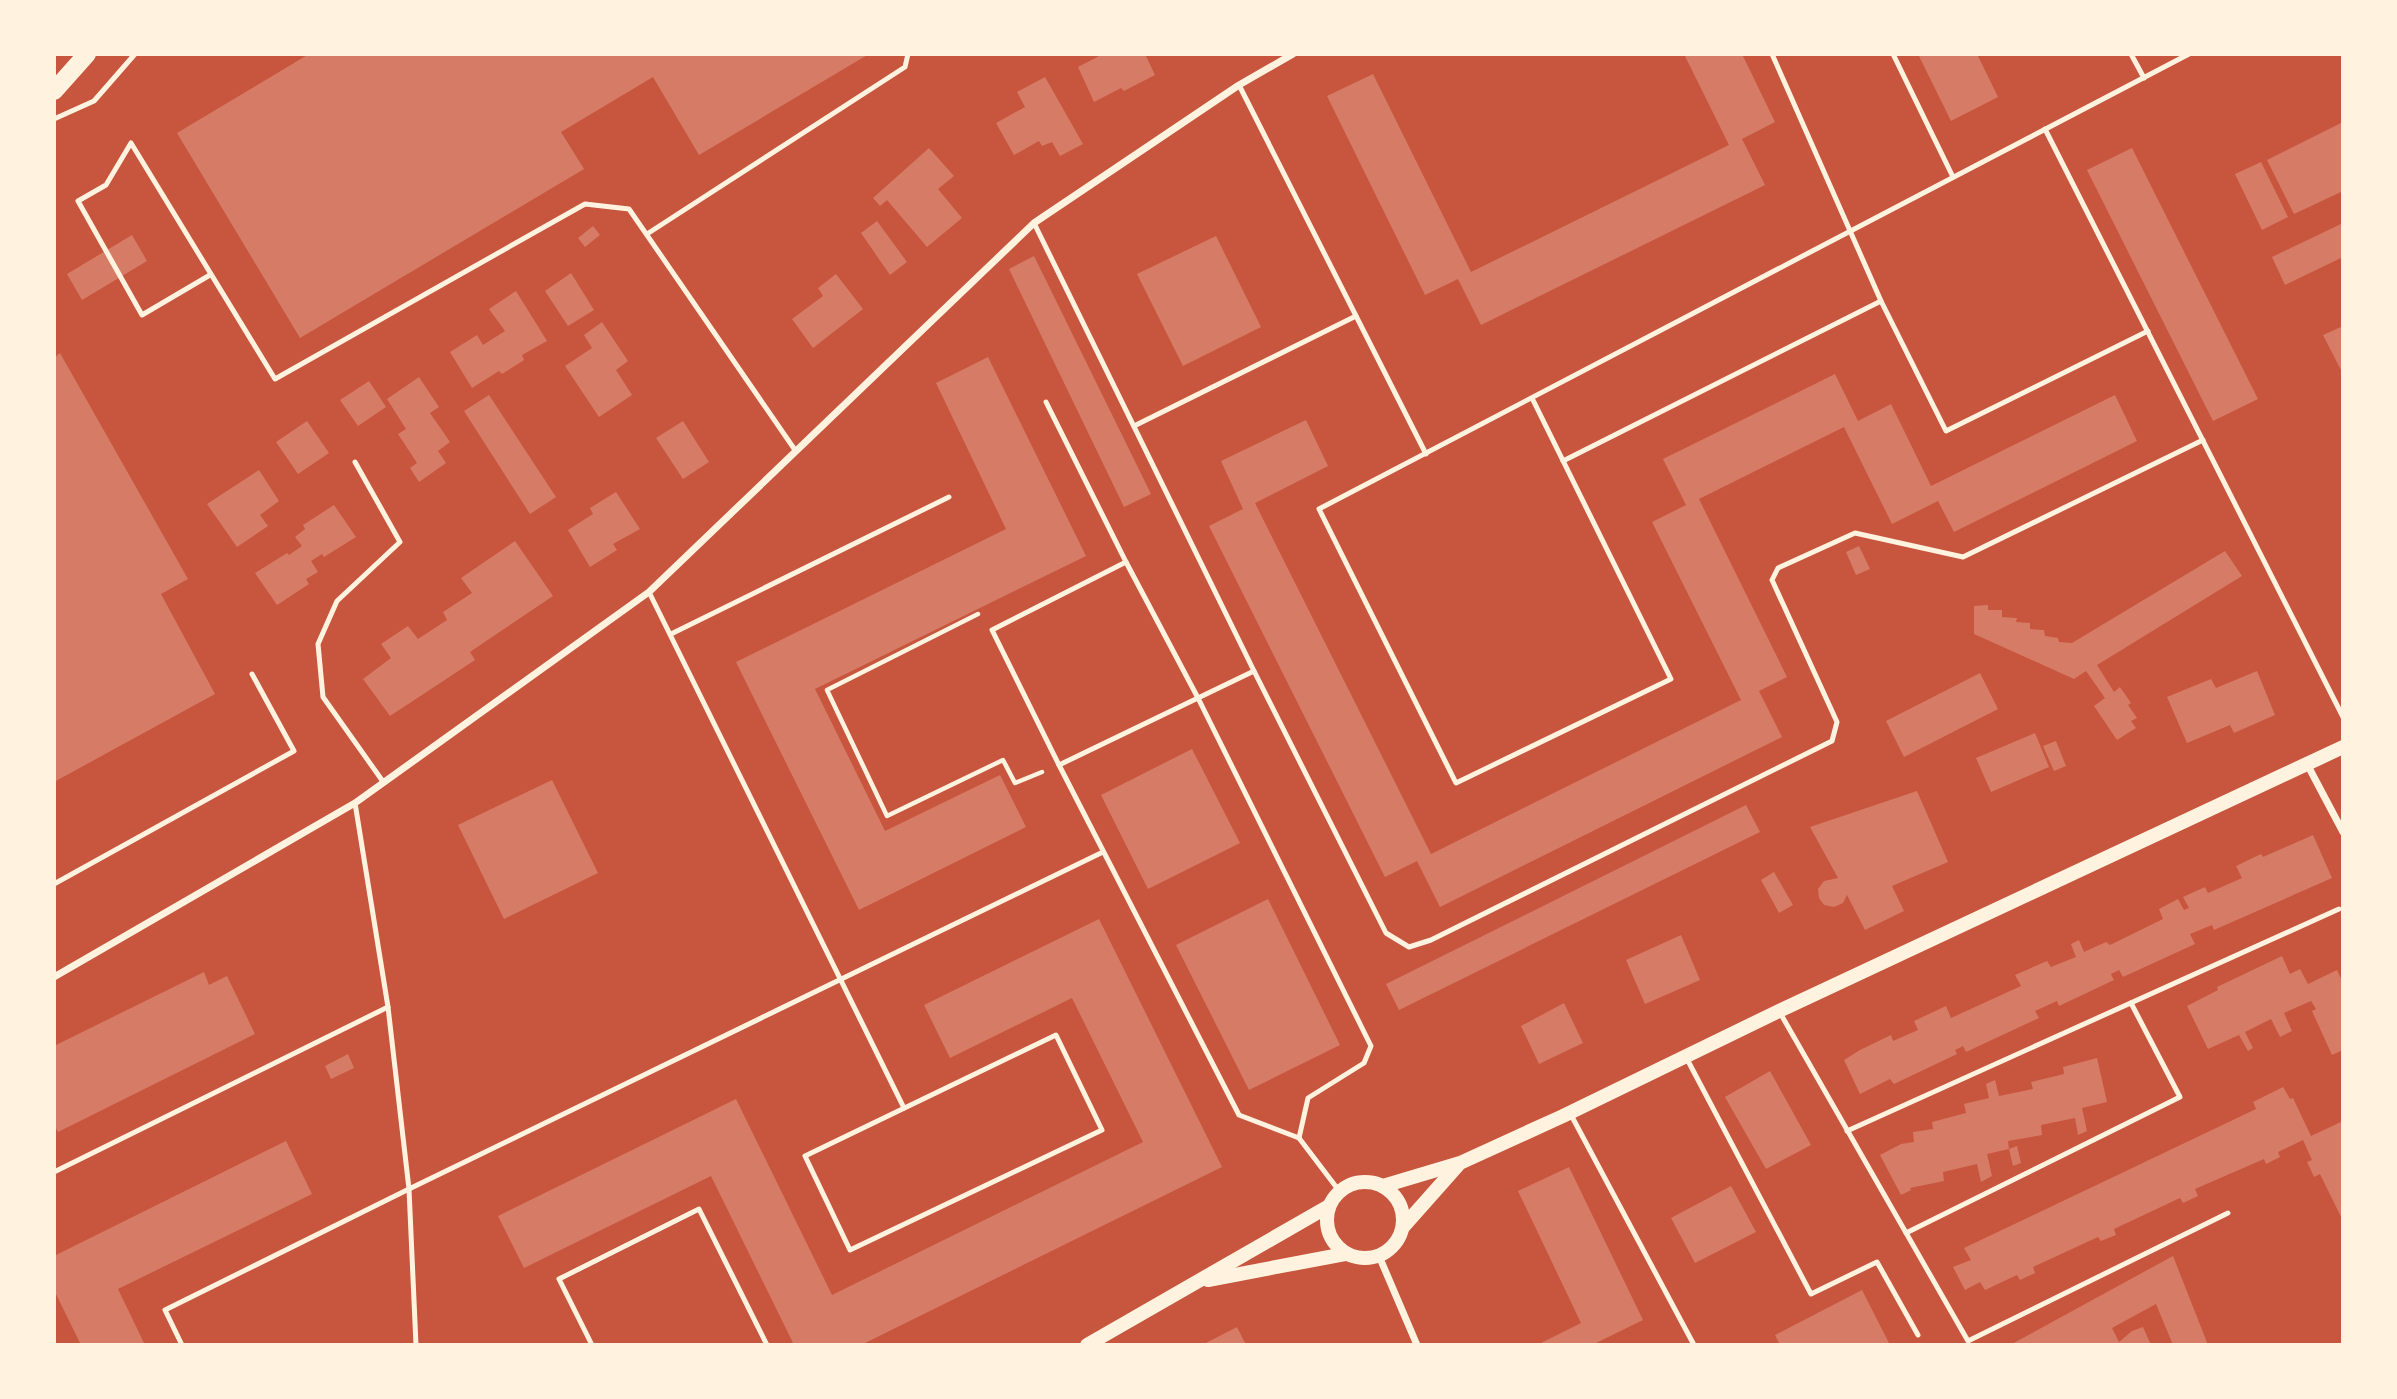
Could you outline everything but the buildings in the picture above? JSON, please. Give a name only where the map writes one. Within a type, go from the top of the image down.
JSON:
[{"type":"main road","points":[[54,91],[87,54]]},
{"type":"main road","points":[[1383,1186],[1460,1163],[1570,1113],[1779,1011],[2343,747]]},
{"type":"main road","points":[[1329,1206],[1329,1233],[1345,1254],[1356,1258],[1379,1256],[1399,1240],[1404,1227],[1460,1163]]},
{"type":"main road","points":[[1087,1345],[1329,1206],[1349,1185],[1372,1182],[1383,1186],[1400,1203],[1404,1227]]},
{"type":"main road","points":[[1196,1282],[1345,1254]]},
{"type":"street","points":[[54,977],[355,803],[649,592],[1034,223],[1239,85],[1293,54]]},
{"type":"street","points":[[2307,763],[2343,832]]},
{"type":"street","points":[[1379,1256],[1417,1345]]},
{"type":"lane","points":[[54,119],[93,101],[135,54]]},
{"type":"lane","points":[[647,234],[905,67],[908,54]]},
{"type":"lane","points":[[1772,54],[1881,301],[1946,430],[2148,331]]},
{"type":"lane","points":[[1893,54],[1953,177]]},
{"type":"lane","points":[[2131,54],[2144,78]]},
{"type":"lane","points":[[1532,398],[1671,679],[1456,783],[1319,509],[2189,54]]},
{"type":"lane","points":[[1239,85],[1426,453]]},
{"type":"lane","points":[[2045,129],[2343,717]]},
{"type":"lane","points":[[210,275],[142,315],[78,201],[106,185],[131,143],[275,379],[585,204],[629,209],[795,450]]},
{"type":"lane","points":[[1034,223],[1386,933],[1409,947],[1431,940],[1832,741],[1838,722],[1772,580],[1778,568],[1855,533],[1963,557],[2203,440]]},
{"type":"lane","points":[[1563,461],[1881,301]]},
{"type":"lane","points":[[1134,426],[1356,316]]},
{"type":"lane","points":[[1046,402],[1198,698],[1371,1046],[1364,1063],[1308,1098],[1298,1138]]},
{"type":"lane","points":[[355,462],[400,542],[337,601],[318,644],[323,697],[384,783]]},
{"type":"lane","points":[[671,634],[949,497]]},
{"type":"lane","points":[[1126,562],[992,630],[1239,1115],[1298,1138],[1340,1192]]},
{"type":"lane","points":[[649,592],[904,1108]]},
{"type":"lane","points":[[1059,765],[1254,671]]},
{"type":"lane","points":[[54,884],[294,751],[252,674]]},
{"type":"lane","points":[[355,803],[388,1007],[409,1189],[416,1345]]},
{"type":"lane","points":[[182,1345],[165,1310],[1103,852]]},
{"type":"lane","points":[[1847,1131],[2339,909]]},
{"type":"lane","points":[[1906,1233],[2180,1097],[2131,1003]]},
{"type":"lane","points":[[54,1172],[388,1007]]},
{"type":"lane","points":[[1779,1011],[1968,1341],[2228,1213]]},
{"type":"lane","points":[[1056,1035],[1102,1130],[850,1250],[805,1156],[904,1108],[1056,1035]]},
{"type":"lane","points":[[1686,1056],[1811,1294],[1877,1262],[1918,1335]]},
{"type":"lane","points":[[1570,1113],[1694,1345]]},
{"type":"lane","points":[[591,1344],[559,1279],[699,1209],[767,1345]]},
{"type":"path","points":[[985,611],[827,690],[887,816],[1003,760],[1015,783],[1059,765]]}]
